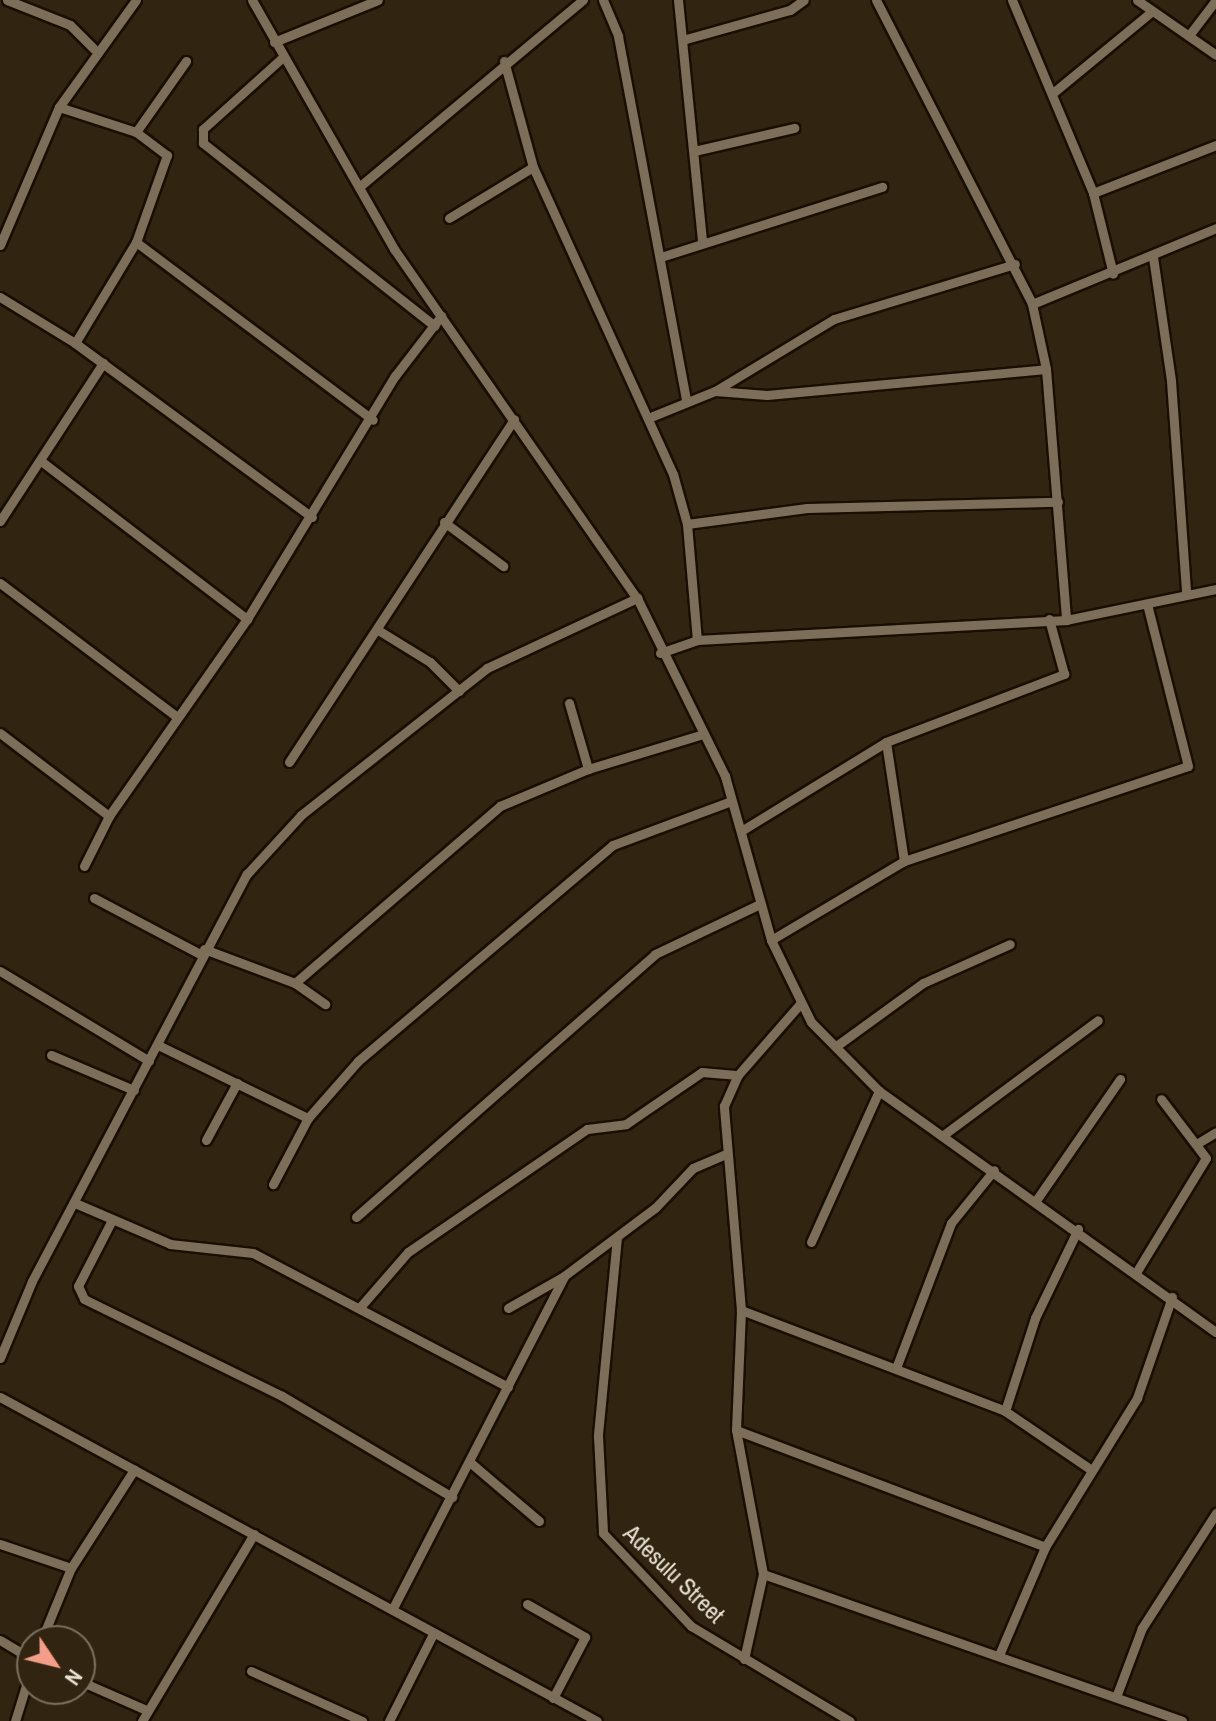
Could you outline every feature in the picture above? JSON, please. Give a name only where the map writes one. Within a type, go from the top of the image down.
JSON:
[{"type":"street","points":[[7,0],[70,25],[94,49]]},
{"type":"street","points":[[0,245],[59,107],[94,49],[136,0]]},
{"type":"street","points":[[252,0],[359,187],[441,316],[637,598],[731,801],[771,940],[799,1005],[839,1044],[879,1091],[1037,1199],[1216,1332]]},
{"type":"street","points":[[274,42],[378,0]]},
{"type":"street","points":[[359,187],[504,61],[583,0]]},
{"type":"street","points":[[603,0],[618,36],[664,256],[686,399]]},
{"type":"street","points":[[678,0],[686,39],[702,241]]},
{"type":"street","points":[[686,39],[804,0]]},
{"type":"street","points":[[876,0],[1015,264],[1032,304],[1046,369],[1066,620]]},
{"type":"street","points":[[1012,0],[1054,92],[1093,193],[1113,274]]},
{"type":"street","points":[[1137,0],[1150,13],[1190,34],[1216,55]]},
{"type":"street","points":[[1190,34],[1216,0]]},
{"type":"street","points":[[1054,92],[1150,13]]},
{"type":"street","points":[[283,57],[203,129],[203,143],[435,326]]},
{"type":"street","points":[[136,132],[186,61]]},
{"type":"street","points":[[504,61],[533,167],[653,416],[687,524],[697,640]]},
{"type":"street","points":[[59,107],[136,132],[167,155],[136,242],[75,343]]},
{"type":"street","points":[[694,151],[794,128]]},
{"type":"street","points":[[1093,193],[1216,145]]},
{"type":"street","points":[[449,218],[533,167]]},
{"type":"street","points":[[664,256],[702,241],[882,187]]},
{"type":"street","points":[[1032,304],[1113,274],[1216,228]]},
{"type":"street","points":[[136,242],[373,420]]},
{"type":"street","points":[[1153,257],[1171,381],[1186,592]]},
{"type":"street","points":[[653,416],[686,399],[715,391],[834,319],[945,291],[1015,264]]},
{"type":"street","points":[[0,297],[75,343],[312,517]]},
{"type":"street","points":[[84,866],[109,816],[176,716],[247,619],[373,420],[395,376],[441,316]]},
{"type":"street","points":[[1,518],[103,363]]},
{"type":"street","points":[[715,391],[767,395],[1046,369]]},
{"type":"street","points":[[289,762],[514,419]]},
{"type":"street","points":[[41,461],[247,619]]},
{"type":"street","points":[[687,524],[807,508],[1058,502]]},
{"type":"street","points":[[444,522],[503,566]]},
{"type":"street","points":[[0,583],[176,716]]},
{"type":"street","points":[[660,653],[697,640],[1066,620],[1147,604],[1186,592],[1216,589]]},
{"type":"street","points":[[0,1358],[203,952],[247,874],[301,815],[487,668],[637,598]]},
{"type":"street","points":[[771,940],[904,861],[1188,766],[1147,604]]},
{"type":"street","points":[[741,831],[886,742],[1064,674],[1049,619]]},
{"type":"street","points":[[378,630],[430,662],[459,691]]},
{"type":"street","points":[[569,703],[588,769]]},
{"type":"street","points":[[0,733],[109,816]]},
{"type":"street","points":[[295,983],[500,806],[588,769],[700,735]]},
{"type":"street","points":[[886,742],[904,861]]},
{"type":"street","points":[[273,1184],[308,1118],[459,971],[613,845],[731,801]]},
{"type":"street","points":[[94,898],[203,952],[295,983],[325,1004]]},
{"type":"street","points":[[356,1217],[648,959],[760,904]]},
{"type":"street","points":[[839,1044],[923,983],[1010,944]]},
{"type":"street","points":[[0,971],[149,1061]]},
{"type":"street","points":[[744,1659],[763,1574],[736,1430],[741,1310],[724,1155],[724,1106],[738,1075],[799,1005]]},
{"type":"street","points":[[942,1136],[1098,1020]]},
{"type":"street","points":[[158,1045],[308,1118]]},
{"type":"street","points":[[51,1055],[134,1090]]},
{"type":"street","points":[[361,1306],[408,1252],[587,1129],[626,1124],[702,1072],[738,1075]]},
{"type":"street","points":[[1037,1199],[1120,1079]]},
{"type":"street","points":[[206,1140],[237,1083]]},
{"type":"street","points":[[811,1242],[879,1091]]},
{"type":"street","points":[[1137,1271],[1203,1168],[1198,1143],[1161,1099]]},
{"type":"street","points":[[1198,1143],[1216,1132]]},
{"type":"street","points":[[508,1308],[564,1276],[617,1237],[693,1168],[724,1155]]},
{"type":"street","points":[[896,1368],[951,1223],[994,1170]]},
{"type":"street","points":[[75,1203],[170,1244],[247,1251],[361,1306],[508,1387]]},
{"type":"street","points":[[112,1220],[78,1286],[84,1299],[282,1396],[452,1497]]},
{"type":"street","points":[[1005,1411],[1035,1318],[1078,1229]]},
{"type":"street","name":"Adesulu Street","points":[[617,1237],[604,1319],[600,1524],[691,1626],[850,1721]]},
{"type":"street","points":[[393,1608],[472,1464],[564,1276]]},
{"type":"street","points":[[999,1655],[1045,1547],[1090,1469],[1137,1398],[1172,1297]]},
{"type":"street","points":[[741,1310],[1005,1411],[1090,1469]]},
{"type":"street","points":[[0,1397],[597,1721]]},
{"type":"street","points":[[736,1430],[1045,1547]]},
{"type":"street","points":[[472,1464],[539,1521]]},
{"type":"street","points":[[48,1625],[71,1568],[134,1470]]},
{"type":"street","points":[[1116,1697],[1142,1628],[1216,1513]]},
{"type":"street","points":[[96,1690],[144,1716],[254,1534]]},
{"type":"street","points":[[0,1544],[71,1568]]},
{"type":"street","points":[[763,1574],[1182,1721]]},
{"type":"street","points":[[527,1604],[585,1637],[553,1698]]},
{"type":"street","points":[[389,1721],[433,1634]]},
{"type":"street","points":[[251,1671],[362,1721]]}]
